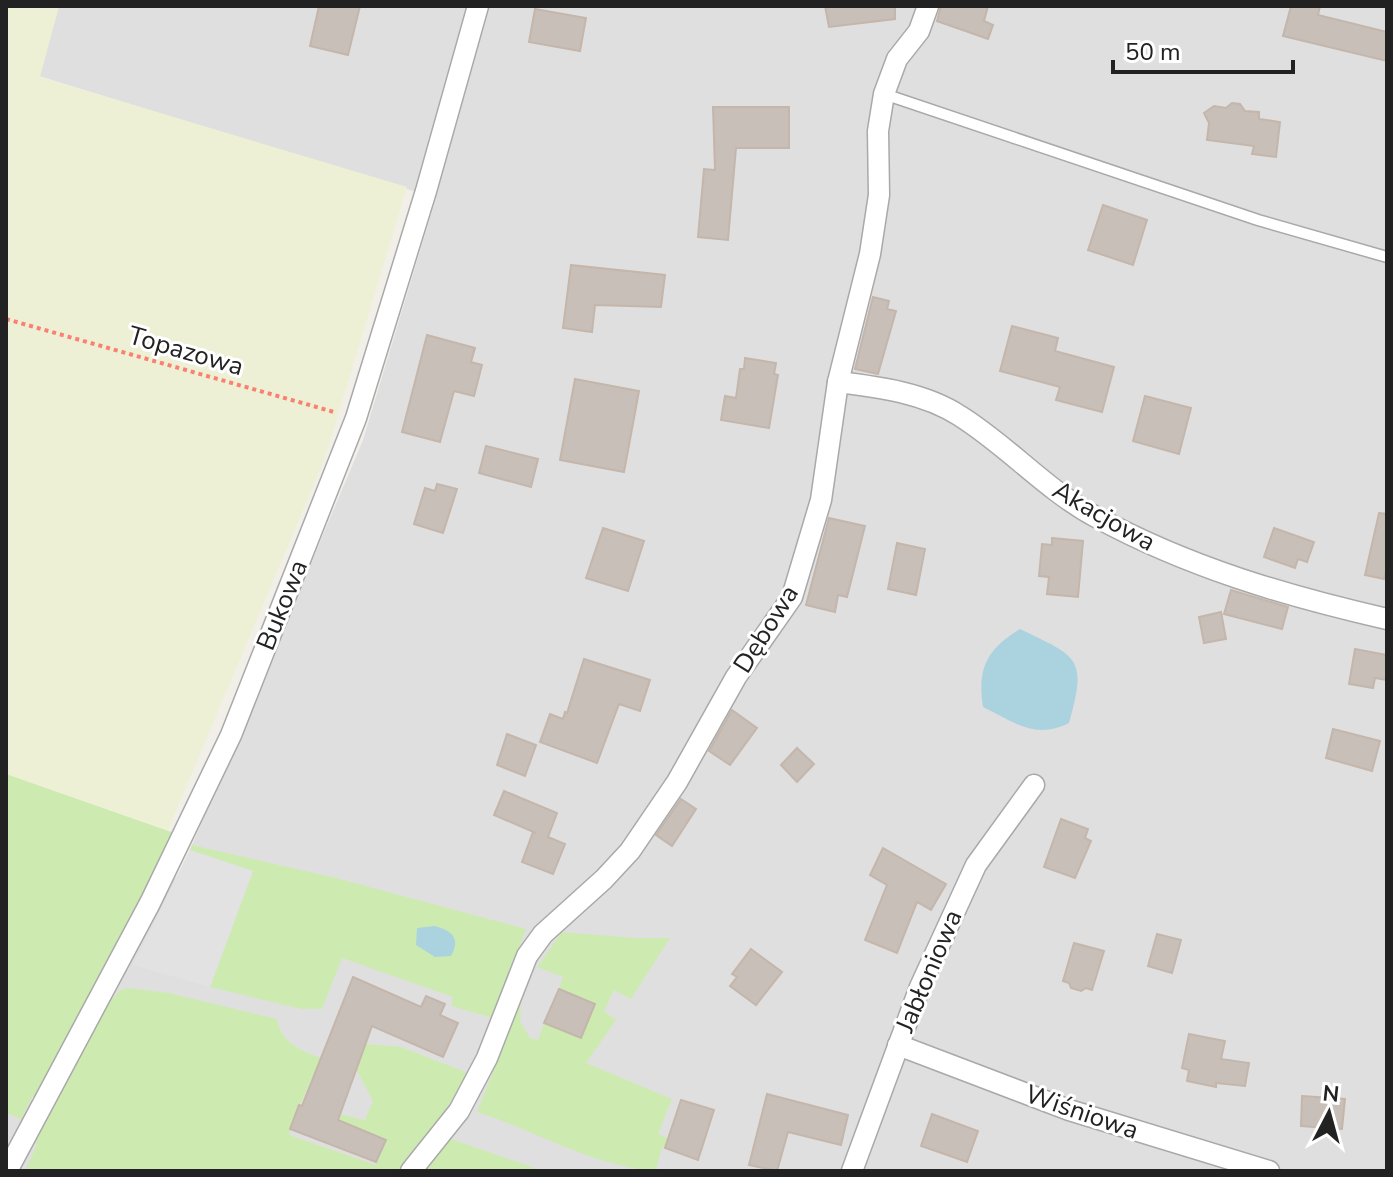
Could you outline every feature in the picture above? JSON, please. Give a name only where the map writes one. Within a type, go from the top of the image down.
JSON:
[{"type":"street","name":"Bukowa","points":[[7,1171],[150,903],[231,735],[356,418],[430,177],[478,6]]},
{"type":"street","name":"Dębowa","points":[[411,1171],[459,1111],[487,1058],[527,956],[543,934],[630,851],[677,782],[736,677],[792,597],[821,500],[838,382],[870,254],[879,195],[878,131],[884,94],[897,59],[919,31],[928,6]]},
{"type":"street","name":"Akacjowa","points":[[838,382],[875,386],[926,400],[959,415],[1094,516],[1175,556],[1257,586],[1387,619]]},
{"type":"street","name":"Jabłoniowa","points":[[852,1171],[920,987],[976,865],[1034,785]]},
{"type":"street","name":"Wiśniowa","points":[[898,1045],[1069,1110],[1269,1171]]},
{"type":"lane","points":[[884,94],[1258,220],[1387,257]]},
{"type":"path","name":"Topazowa","points":[[6,319],[356,418]]},
{"type":"shaded area","points":[[59,6],[1387,6],[1387,1171],[6,1171],[6,1089],[32,1096],[33,1140],[148,905],[179,874],[195,838],[363,440],[436,198],[39,76]]},
{"type":"shaded area","points":[[190,850],[253,871],[210,987],[133,965]]},
{"type":"green space","points":[[6,6],[59,6],[40,77],[407,187],[325,458],[168,830],[6,774]]},
{"type":"green space","points":[[6,774],[183,836],[43,1100],[32,1097],[21,1119],[6,1113]]},
{"type":"green space","points":[[192,845],[336,878],[526,929],[493,1018],[451,1006],[453,997],[342,958],[322,1009],[301,1009],[210,987],[253,871],[190,850]]},
{"type":"green space","points":[[562,932],[670,938],[631,999],[614,990],[604,1011],[616,1020],[586,1063],[672,1099],[658,1134],[668,1138],[665,1150],[662,1146],[656,1171],[632,1168],[587,1155],[477,1112],[521,1001],[520,1021],[530,1038],[538,1040],[544,1023],[581,1037],[595,1004],[559,989],[563,977],[537,967]]},
{"type":"green space","points":[[128,988],[169,993],[277,1019],[287,1040],[321,1058],[300,1105],[365,1120],[373,1101],[356,1069],[366,1044],[401,1047],[468,1073],[439,1121],[401,1171],[25,1171],[37,1144],[33,1142],[108,1004],[120,990]],"holes":[[[300,1105],[385,1139],[376,1165],[289,1135]]]},
{"type":"green space","points":[[448,1138],[543,1171],[424,1171]]},
{"type":"water","points":[[1020,629],[1066,653],[1073,661],[1077,684],[1069,723],[1046,730],[1035,729],[983,707],[982,681],[987,661],[999,644]]},
{"type":"water","points":[[435,926],[453,936],[455,944],[451,956],[435,957],[416,945],[417,928]]},
{"type":"building","points":[[319,6],[360,6],[348,55],[310,46]]},
{"type":"building","points":[[825,6],[895,6],[895,19],[829,27]]},
{"type":"building","points":[[941,6],[988,6],[984,21],[993,25],[988,39],[937,21]]},
{"type":"building","points":[[1291,6],[1320,6],[1318,15],[1387,32],[1387,61],[1283,36]]},
{"type":"building","points":[[535,9],[586,18],[580,51],[529,42]]},
{"type":"building","points":[[1232,103],[1240,104],[1245,111],[1259,112],[1259,119],[1280,122],[1276,157],[1252,154],[1254,146],[1207,140],[1209,123],[1204,113],[1214,106],[1226,108]]},
{"type":"building","points":[[713,107],[789,107],[789,148],[736,148],[728,240],[698,237],[704,169],[715,170]]},
{"type":"building","points":[[1103,205],[1147,220],[1133,265],[1088,250]]},
{"type":"building","points":[[571,265],[665,275],[661,307],[595,305],[592,332],[563,328]]},
{"type":"building","points":[[873,297],[889,301],[887,309],[896,311],[878,374],[855,369]]},
{"type":"building","points":[[1012,326],[1058,338],[1055,351],[1114,367],[1102,412],[1056,400],[1060,387],[1000,371]]},
{"type":"building","points":[[427,335],[475,348],[471,362],[482,365],[474,396],[454,391],[440,442],[402,432]]},
{"type":"building","points":[[745,358],[776,363],[774,374],[778,375],[769,428],[721,420],[725,396],[736,398],[740,369],[744,369]]},
{"type":"building","points":[[575,379],[639,391],[624,472],[560,460]]},
{"type":"building","points":[[1145,396],[1191,408],[1179,454],[1133,441]]},
{"type":"building","points":[[486,446],[538,459],[531,487],[479,473]]},
{"type":"building","points":[[437,484],[457,489],[443,533],[414,524],[425,488],[435,491]]},
{"type":"building","points":[[1379,513],[1387,514],[1387,567],[1384,579],[1365,575]]},
{"type":"building","points":[[829,518],[865,526],[847,597],[838,595],[835,612],[806,605]]},
{"type":"building","points":[[603,528],[644,541],[628,591],[586,578]]},
{"type":"building","points":[[1274,528],[1314,542],[1307,562],[1298,559],[1295,568],[1264,557]]},
{"type":"building","points":[[1052,538],[1083,541],[1078,597],[1047,594],[1049,577],[1039,576],[1042,544],[1052,545]]},
{"type":"building","points":[[897,543],[925,549],[916,595],[888,589]]},
{"type":"building","points":[[1231,590],[1288,607],[1282,629],[1224,614]]},
{"type":"building","points":[[1221,612],[1226,639],[1204,643],[1199,617]]},
{"type":"building","points":[[1355,649],[1387,655],[1387,680],[1375,678],[1373,688],[1349,684]]},
{"type":"building","points":[[584,659],[650,680],[640,711],[619,704],[597,763],[540,742],[550,714],[563,719],[567,713]]},
{"type":"building","points":[[732,710],[757,728],[730,765],[709,751]]},
{"type":"building","points":[[1333,729],[1380,741],[1372,771],[1326,758]]},
{"type":"building","points":[[507,734],[536,745],[525,776],[497,765]]},
{"type":"building","points":[[797,748],[814,764],[797,782],[781,765]]},
{"type":"building","points":[[504,791],[557,813],[548,837],[565,844],[553,874],[522,862],[533,832],[536,833],[494,815]]},
{"type":"building","points":[[681,799],[696,809],[672,846],[656,835]]},
{"type":"building","points":[[1061,819],[1088,829],[1085,838],[1091,841],[1075,878],[1044,867]]},
{"type":"building","points":[[883,848],[946,884],[931,910],[917,902],[897,953],[865,940],[887,885],[870,875]]},
{"type":"building","points":[[1157,934],[1181,940],[1172,973],[1148,966]]},
{"type":"building","points":[[1074,943],[1104,951],[1092,990],[1071,988],[1069,983],[1063,981]]},
{"type":"building","points":[[751,949],[782,972],[756,1005],[730,986],[737,977],[732,974]]},
{"type":"building","points":[[353,977],[421,1007],[426,996],[445,1004],[440,1015],[458,1023],[443,1057],[372,1026],[338,1120],[386,1140],[376,1162],[290,1129]]},
{"type":"building","points":[[559,989],[595,1004],[581,1038],[544,1023]]},
{"type":"building","points":[[1189,1034],[1225,1041],[1221,1059],[1249,1063],[1245,1086],[1216,1083],[1216,1087],[1187,1081],[1189,1070],[1182,1068]]},
{"type":"building","points":[[767,1094],[848,1115],[841,1145],[788,1132],[777,1171],[749,1165]]},
{"type":"building","points":[[1302,1096],[1345,1099],[1342,1129],[1301,1126]]},
{"type":"building","points":[[681,1100],[714,1110],[698,1160],[665,1148]]},
{"type":"building","points":[[932,1114],[978,1131],[967,1162],[921,1146]]}]
